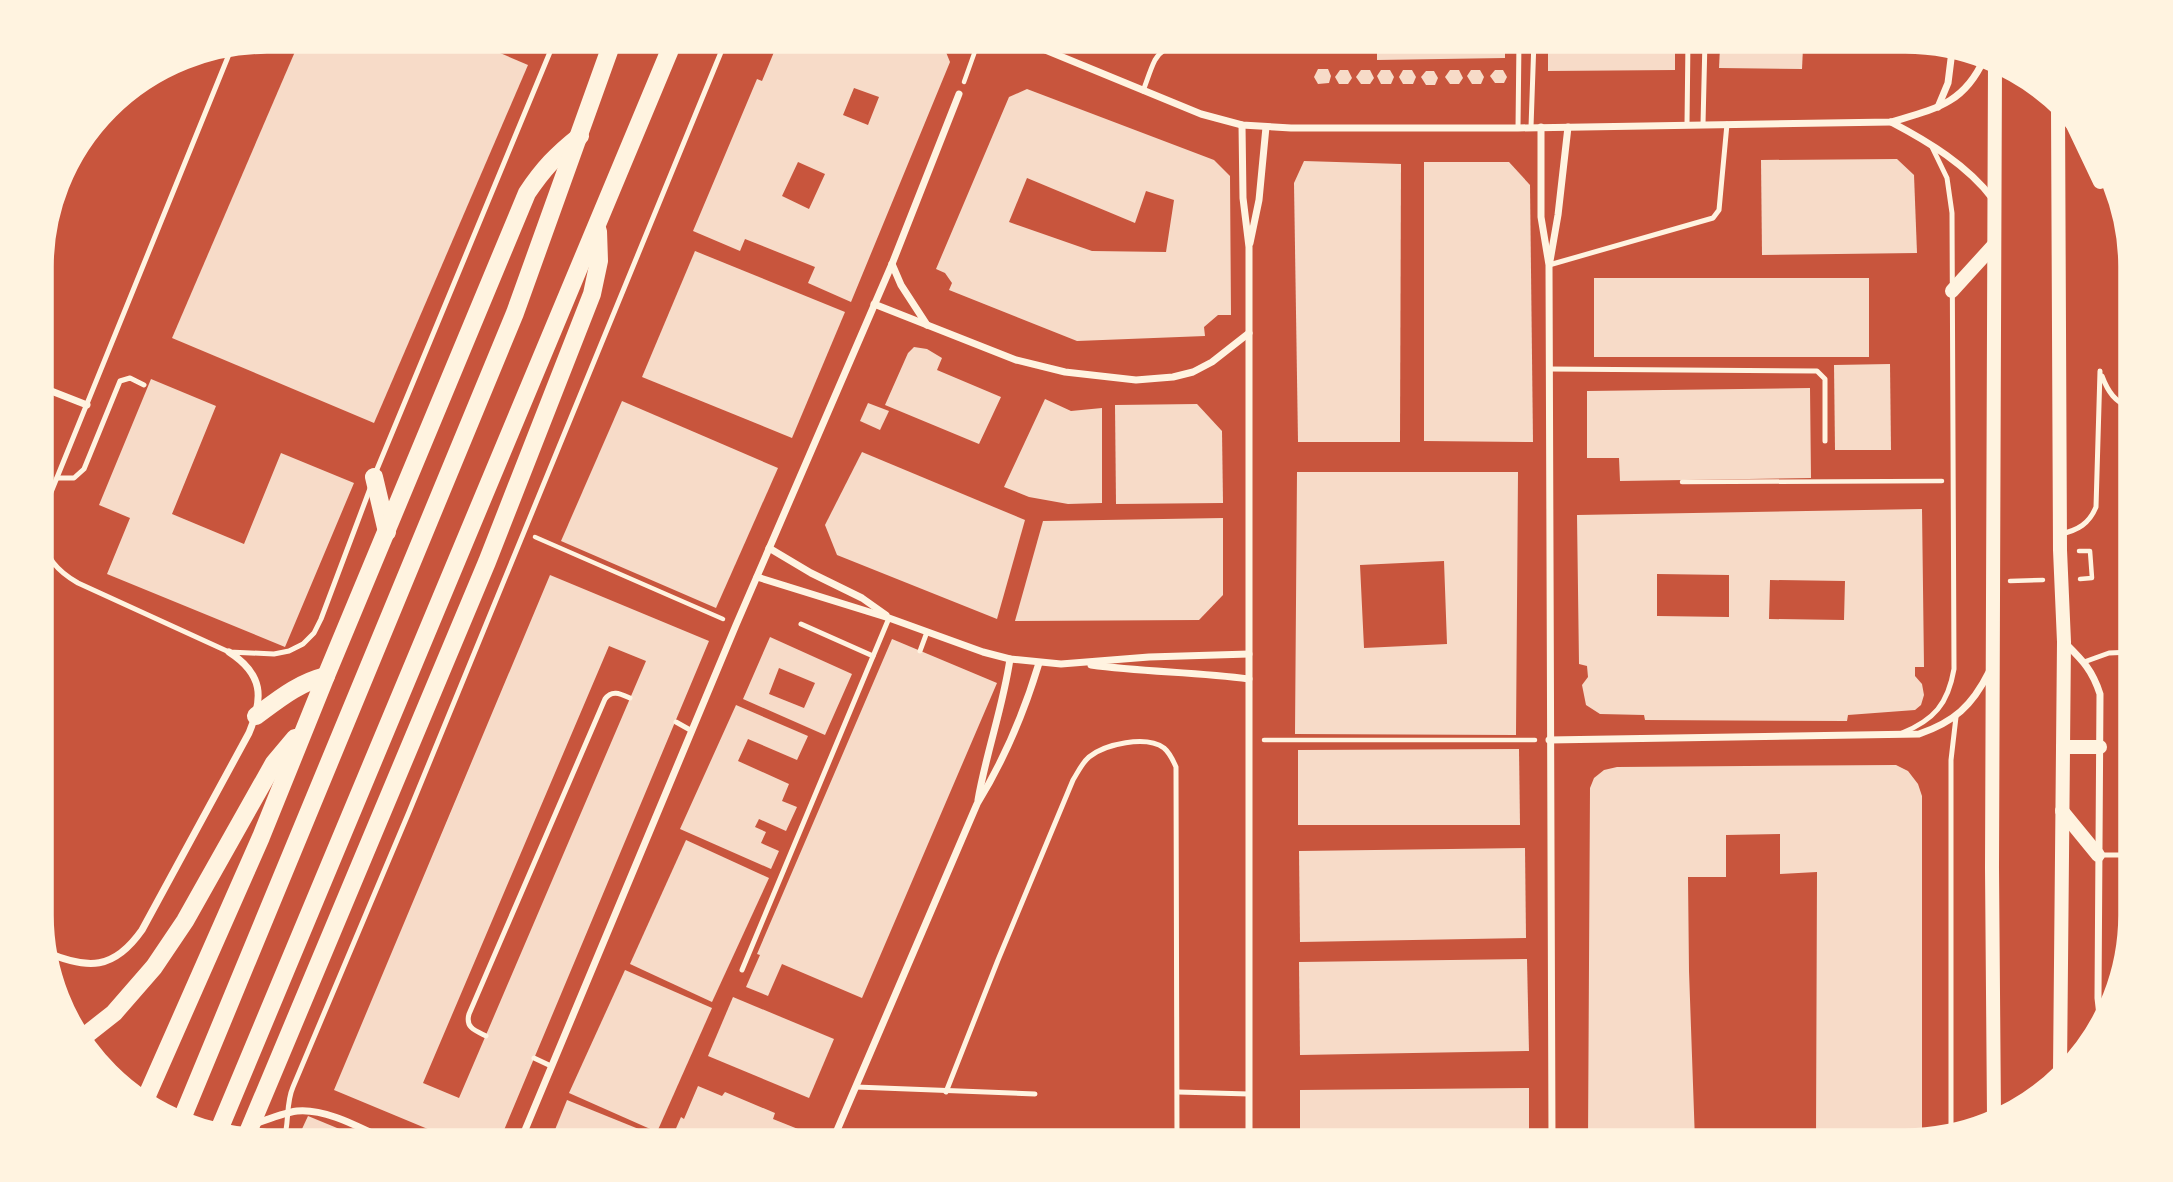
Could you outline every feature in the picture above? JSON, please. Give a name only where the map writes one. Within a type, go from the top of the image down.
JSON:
[{"type":"main road","points":[[184,1113],[515,313],[610,52]]},
{"type":"main road","points":[[221,1124],[669,52]]},
{"type":"main road","points":[[1994,1110],[1992,868],[1995,73]]},
{"type":"main road","points":[[2058,117],[2060,534],[2064,642],[2060,1063]]},
{"type":"main road","points":[[148,1093],[261,837],[527,193],[542,170],[580,136]]},
{"type":"main road","points":[[2084,149],[2100,182]]},
{"type":"main road","points":[[249,1129],[487,562],[587,307],[597,278],[597,227]]},
{"type":"main road","points":[[1952,291],[1993,246]]},
{"type":"main road","points":[[374,477],[387,532]]},
{"type":"main road","points":[[256,716],[292,689],[309,680],[326,676]]},
{"type":"main road","points":[[89,1033],[114,1013],[154,967],[185,921],[274,764],[303,731]]},
{"type":"main road","points":[[2063,747],[2100,747]]},
{"type":"main road","points":[[2063,811],[2098,855]]},
{"type":"street","points":[[1050,52],[1201,114],[1242,125],[1266,127],[1518,128],[1891,122],[1954,99],[1967,88],[1980,67]]},
{"type":"street","points":[[1938,107],[1948,83],[1951,58]]},
{"type":"street","points":[[525,1130],[736,625],[892,264],[959,94]]},
{"type":"street","points":[[1891,122],[1931,145],[1971,174],[1993,199]]},
{"type":"street","points":[[1242,125],[1242,190],[1250,247],[1249,1129]]},
{"type":"street","points":[[1250,247],[1258,208],[1266,127]]},
{"type":"street","points":[[1541,127],[1541,217],[1549,265],[1552,1129]]},
{"type":"street","points":[[1549,265],[1568,127]]},
{"type":"street","points":[[892,264],[901,285],[928,325]]},
{"type":"street","points":[[874,303],[1016,360],[1065,372],[1136,380],[1173,377],[1193,372],[1212,362],[1249,333]]},
{"type":"street","points":[[53,392],[87,405]]},
{"type":"street","points":[[769,548],[811,573],[862,598],[889,618]]},
{"type":"street","points":[[757,578],[889,618],[1010,659],[1249,679]]},
{"type":"street","points":[[2064,642],[2084,662],[2094,677],[2100,694],[2099,1007]]},
{"type":"street","points":[[57,956],[79,964],[98,963],[116,957],[131,945],[142,930],[256,716],[259,698],[256,679],[245,663],[229,652]]},
{"type":"street","points":[[1083,664],[1149,657],[1249,654]]},
{"type":"street","points":[[977,804],[1010,659]]},
{"type":"street","points":[[1549,740],[1919,734],[1938,728],[1956,717],[1971,702],[1994,662]]},
{"type":"street","points":[[837,1130],[977,804],[1014,735],[1039,663]]},
{"type":"street","points":[[253,1129],[287,1113],[312,1111],[363,1130]]},
{"type":"lane","points":[[53,565],[78,583],[229,652],[274,654],[289,651],[303,644],[314,633],[374,477],[550,52]]},
{"type":"lane","points":[[286,1130],[288,1099],[721,52]]},
{"type":"lane","points":[[1143,91],[1156,59],[1163,52]]},
{"type":"lane","points":[[1518,52],[1518,128]]},
{"type":"lane","points":[[1531,127],[1534,52]]},
{"type":"lane","points":[[1688,52],[1688,124]]},
{"type":"lane","points":[[1703,124],[1705,52]]},
{"type":"lane","points":[[53,488],[228,57]]},
{"type":"lane","points":[[1549,265],[1713,218],[1718,210],[1727,124]]},
{"type":"lane","points":[[1898,735],[1932,717],[1951,687],[1954,669],[1951,195],[1947,178],[1931,145]]},
{"type":"lane","points":[[1549,369],[1817,371],[1825,379],[1825,441]]},
{"type":"lane","points":[[2060,534],[2088,522],[2096,507],[2100,371],[2112,396],[2120,403]]},
{"type":"lane","points":[[57,478],[74,478],[84,469],[120,382],[130,378],[144,385]]},
{"type":"lane","points":[[742,970],[889,618]]},
{"type":"lane","points":[[801,624],[873,656]]},
{"type":"lane","points":[[920,651],[927,632]]},
{"type":"lane","points":[[2084,662],[2109,653],[2120,653]]},
{"type":"lane","points":[[486,1036],[471,1028],[468,1024],[469,1014],[605,699],[616,692],[630,698]]},
{"type":"lane","points":[[1951,1124],[1951,761],[1956,717]]},
{"type":"lane","points":[[676,722],[692,731]]},
{"type":"lane","points":[[946,1092],[1073,780],[1083,763],[1098,750],[1144,741],[1164,748],[1176,767],[1177,1129]]},
{"type":"lane","points":[[2098,855],[2120,855]]},
{"type":"lane","points":[[534,1058],[551,1066]]},
{"type":"lane","points":[[856,1087],[1035,1094]]},
{"type":"lane","points":[[1178,1092],[1249,1094]]},
{"type":"path","points":[[959,94],[975,52]]},
{"type":"path","points":[[1682,482],[1953,481]]},
{"type":"path","points":[[524,533],[736,625]]},
{"type":"path","points":[[2078,579],[2092,578],[2090,551]]},
{"type":"path","points":[[2000,581],[2052,580]]},
{"type":"path","points":[[1249,740],[1549,740]]},
{"type":"building","points":[[295,52],[498,52],[528,65],[374,423],[172,338]]},
{"type":"building","points":[[774,52],[946,52],[950,62],[851,302],[808,283],[815,267],[745,239],[740,251],[693,231],[757,79],[762,81]],"holes":[[[854,88],[879,97],[868,125],[843,115]],[[798,162],[825,174],[809,209],[782,196]]]},
{"type":"building","points":[[1377,52],[1505,52],[1505,58],[1377,60]]},
{"type":"building","points":[[1548,52],[1675,52],[1675,70],[1548,71]]},
{"type":"building","points":[[1720,52],[1803,52],[1802,69],[1719,68]]},
{"type":"building","points":[[1318,69],[1328,69],[1331,76],[1329,83],[1318,84],[1314,77]]},
{"type":"building","points":[[1340,70],[1348,70],[1352,78],[1348,84],[1339,84],[1335,77]]},
{"type":"building","points":[[1361,70],[1370,70],[1374,78],[1370,84],[1361,84],[1356,77]]},
{"type":"building","points":[[1381,70],[1390,70],[1394,77],[1391,84],[1381,84],[1377,76]]},
{"type":"building","points":[[1403,70],[1412,70],[1416,77],[1413,84],[1403,84],[1399,77]]},
{"type":"building","points":[[1450,70],[1459,70],[1463,78],[1459,84],[1450,84],[1445,77]]},
{"type":"building","points":[[1471,70],[1480,70],[1484,77],[1481,84],[1472,84],[1467,76]]},
{"type":"building","points":[[1495,70],[1503,70],[1507,77],[1504,83],[1495,83],[1490,76]]},
{"type":"building","points":[[1426,71],[1434,71],[1438,78],[1435,85],[1426,85],[1421,77]]},
{"type":"building","points":[[1027,89],[1214,160],[1230,176],[1231,315],[1218,315],[1204,327],[1205,336],[1077,341],[949,290],[952,283],[945,273],[936,269],[1009,97]],"holes":[[[1027,178],[1135,223],[1146,191],[1174,200],[1166,252],[1092,251],[1009,222]]]},
{"type":"building","points":[[1897,159],[1914,175],[1917,253],[1762,255],[1761,160]]},
{"type":"building","points":[[1304,161],[1401,164],[1400,442],[1298,442],[1294,183]]},
{"type":"building","points":[[1424,162],[1509,162],[1530,185],[1533,442],[1424,441]]},
{"type":"building","points":[[695,251],[845,312],[792,438],[642,377]]},
{"type":"building","points":[[1594,278],[1869,278],[1869,357],[1594,357]]},
{"type":"building","points":[[914,347],[927,349],[942,358],[937,370],[1001,397],[979,444],[885,405],[908,353]]},
{"type":"building","points":[[1890,364],[1891,450],[1835,450],[1834,365]]},
{"type":"building","points":[[151,379],[216,406],[172,514],[244,544],[281,453],[354,483],[285,647],[107,574],[130,518],[99,505]]},
{"type":"building","points":[[1810,388],[1811,478],[1620,481],[1619,458],[1587,458],[1587,391]]},
{"type":"building","points":[[1045,399],[1071,411],[1102,408],[1102,503],[1068,504],[1029,497],[1004,487]]},
{"type":"building","points":[[622,401],[778,468],[716,608],[561,541]]},
{"type":"building","points":[[868,403],[889,411],[880,430],[860,421]]},
{"type":"building","points":[[1197,404],[1222,431],[1223,503],[1116,504],[1115,405]]},
{"type":"building","points":[[862,452],[1025,520],[997,619],[837,555],[825,525]]},
{"type":"building","points":[[1297,472],[1518,472],[1516,735],[1295,734]],"holes":[[[1444,561],[1447,644],[1364,648],[1360,565]]]},
{"type":"building","points":[[1922,509],[1924,667],[1915,667],[1915,676],[1922,684],[1924,695],[1921,705],[1915,710],[1848,715],[1847,721],[1645,720],[1644,715],[1600,714],[1586,705],[1582,685],[1588,677],[1587,666],[1579,664],[1577,515]],"holes":[[[1657,574],[1729,575],[1729,617],[1657,616]],[[1770,580],[1845,581],[1844,620],[1769,619]]]},
{"type":"building","points":[[1223,518],[1223,595],[1199,620],[1015,621],[1043,521]]},
{"type":"building","points":[[550,575],[709,641],[504,1130],[430,1130],[334,1090]],"holes":[[[609,646],[646,661],[459,1098],[423,1083]]]},
{"type":"building","points":[[770,637],[852,674],[825,735],[743,699]],"holes":[[[779,668],[815,683],[804,708],[769,694]]]},
{"type":"building","points":[[892,639],[997,683],[862,998],[782,964],[768,996],[746,987],[760,955],[757,954]]},
{"type":"building","points":[[736,705],[808,736],[797,760],[748,739],[738,761],[789,784],[782,801],[797,807],[786,831],[759,819],[755,827],[766,832],[761,843],[779,851],[771,869],[680,829]]},
{"type":"building","points":[[1519,749],[1520,825],[1298,825],[1298,750]]},
{"type":"building","points":[[1896,765],[1908,771],[1918,784],[1922,796],[1922,1129],[1816,1129],[1817,872],[1780,874],[1780,834],[1726,835],[1726,877],[1688,877],[1695,1129],[1588,1129],[1590,788],[1594,778],[1604,770],[1617,767]]},
{"type":"building","points":[[686,840],[769,878],[712,1002],[630,964]]},
{"type":"building","points":[[1525,848],[1526,938],[1300,942],[1299,851]]},
{"type":"building","points":[[1527,959],[1529,1051],[1300,1055],[1299,962]]},
{"type":"building","points":[[625,970],[712,1008],[658,1130],[652,1130],[569,1093]]},
{"type":"building","points":[[733,997],[834,1039],[809,1098],[708,1056]]},
{"type":"building","points":[[698,1086],[722,1096],[725,1092],[775,1113],[773,1119],[798,1129],[675,1130],[681,1117],[684,1119]]},
{"type":"building","points":[[1529,1088],[1529,1129],[1300,1129],[1300,1090]]},
{"type":"building","points":[[567,1100],[641,1130],[555,1130]]},
{"type":"building","points":[[308,1116],[342,1130],[302,1130]]}]
